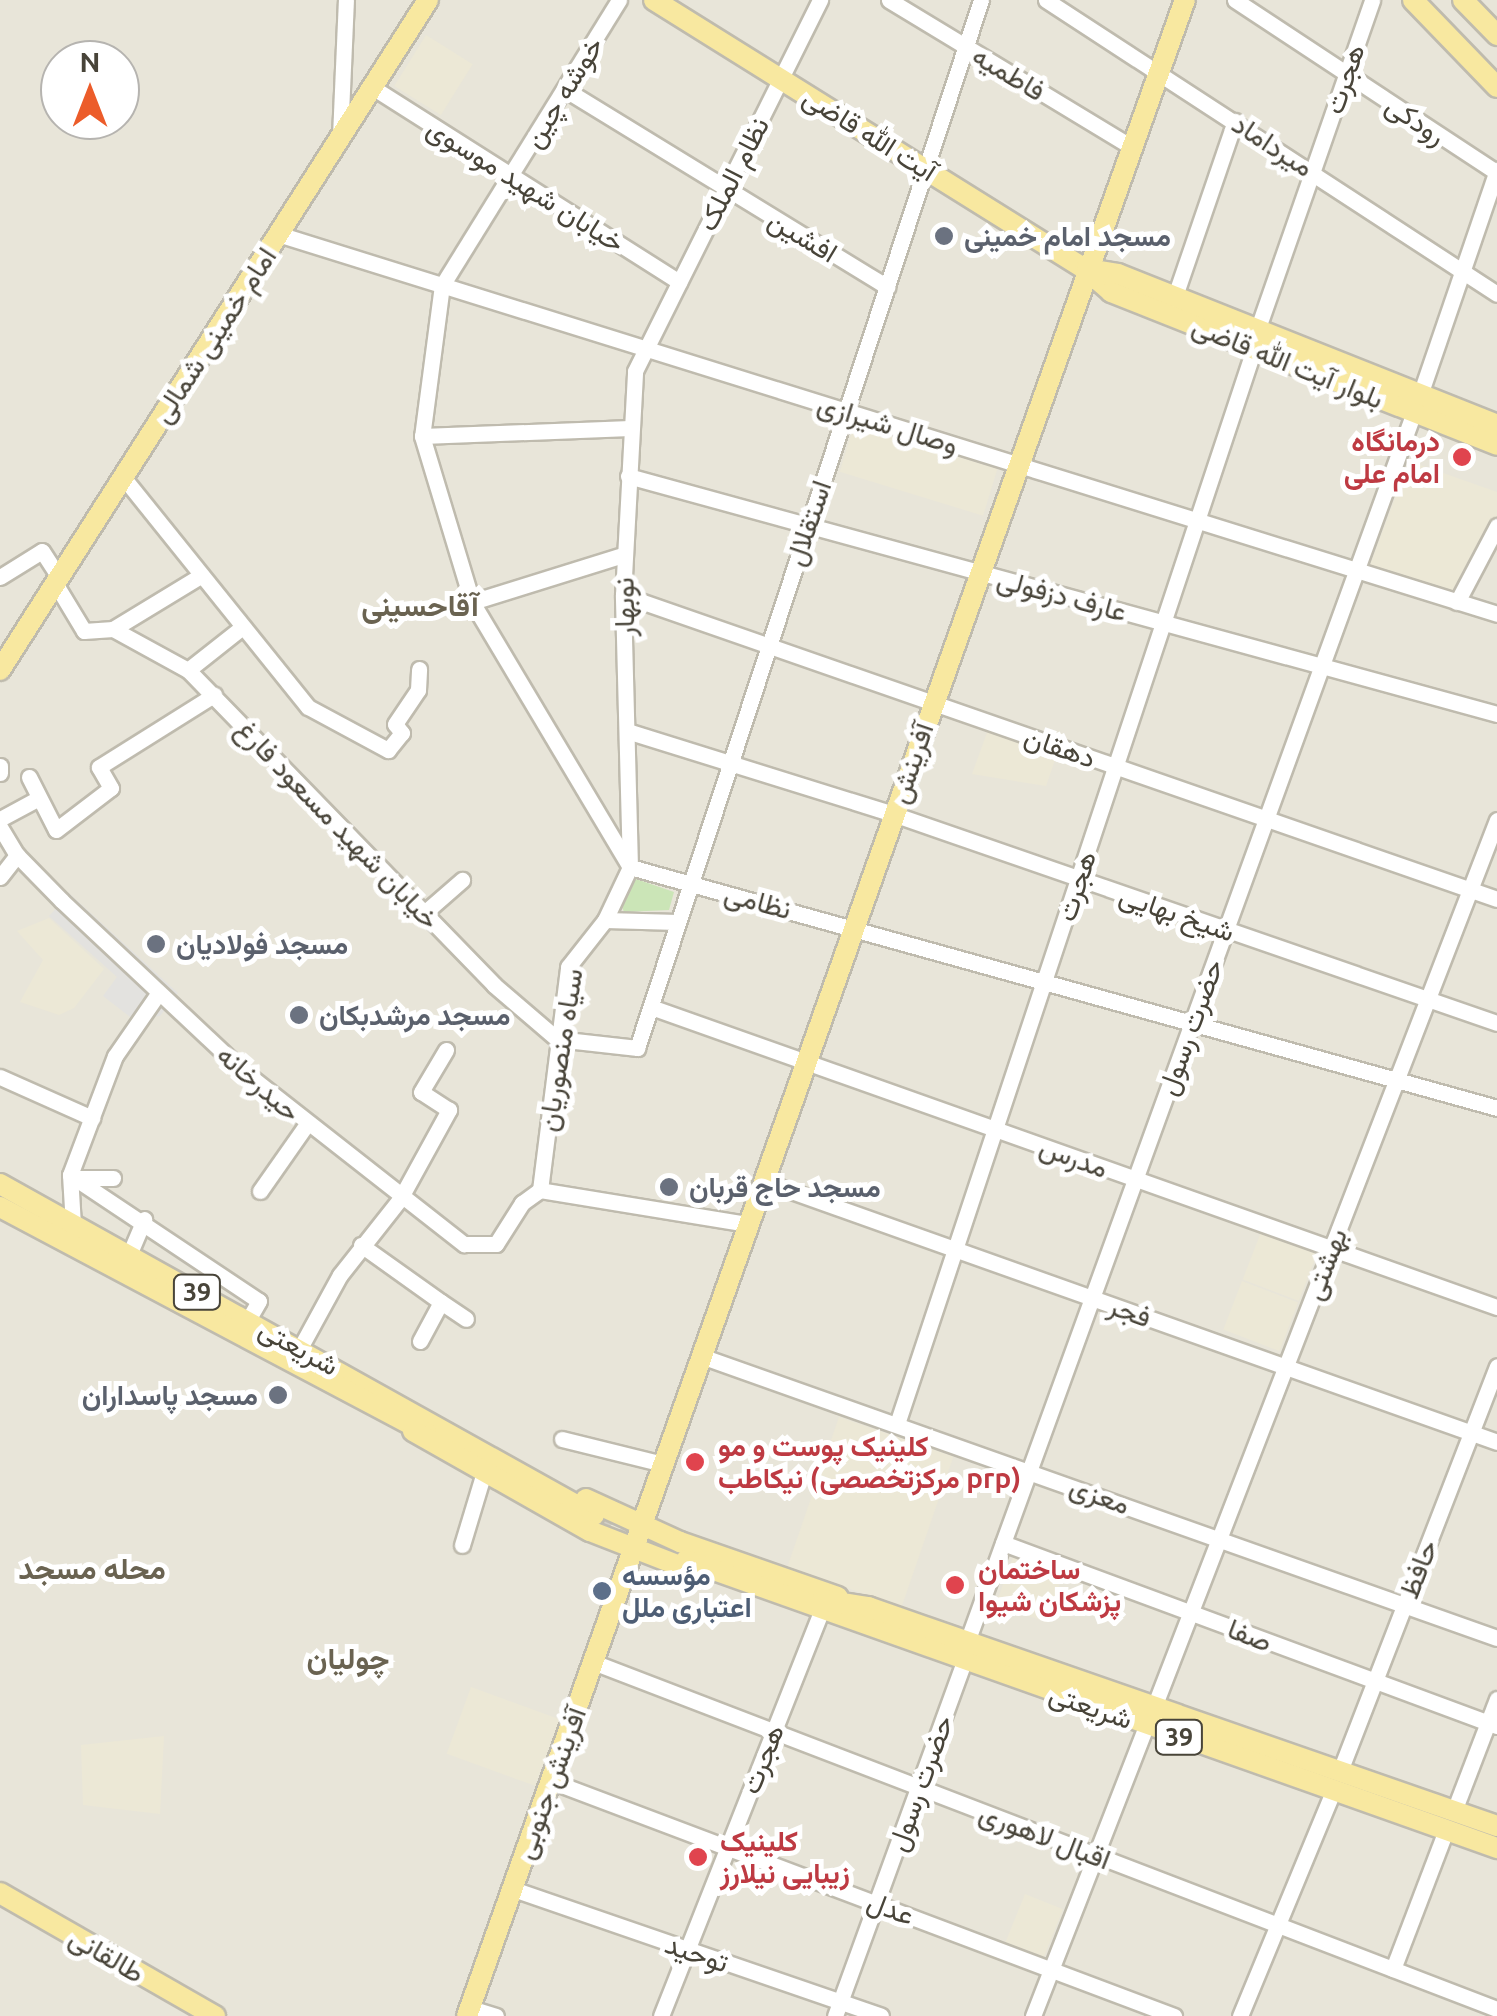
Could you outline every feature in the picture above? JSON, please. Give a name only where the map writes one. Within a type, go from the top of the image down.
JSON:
[{"type":"main road","name":"امام خمینی شمالی","points":[[3,659],[58,580],[428,0]]},
{"type":"main road","name":"آیت الله قاضی","points":[[654,0],[1085,269]]},
{"type":"main road","name":"آفرینش","points":[[633,1550],[1085,269],[1185,0]]},
{"type":"main road","points":[[1463,0],[1497,35]]},
{"type":"main road","points":[[1416,2],[1497,87]]},
{"type":"main road","name":"بلوار آیت الله قاضی","points":[[1085,269],[1118,274],[1174,296],[1256,338]]},
{"type":"main road","name":"بلوار آیت الله قاضی","points":[[1085,269],[1112,292],[1256,338],[1417,404],[1497,445]]},
{"type":"main road","name":"بلوار آیت الله قاضی","points":[[1417,404],[1497,425]]},
{"type":"main road","name":"شریعتی","points":[[0,1184],[300,1348],[389,1407]]},
{"type":"main road","name":"شریعتی","points":[[0,1207],[389,1407]]},
{"type":"main road","points":[[389,1407],[484,1472],[594,1519],[641,1527],[686,1557],[820,1614],[864,1617]]},
{"type":"main road","points":[[389,1407],[594,1519],[633,1550],[686,1557]]},
{"type":"main road","name":"آفرینش جنوبی","points":[[469,2012],[633,1550]]},
{"type":"main road","name":"شریعتی","points":[[686,1557],[826,1601],[1450,1821],[1497,1848]]},
{"type":"main road","name":"شریعتی","points":[[1450,1821],[1497,1826]]},
{"type":"main road","name":"طالقانی","points":[[0,1893],[215,2016]]},
{"type":"street","points":[[340,137],[346,0]]},
{"type":"street","name":"خوشه چین","points":[[442,285],[619,0]]},
{"type":"street","name":"نظام الملک","points":[[646,349],[820,0]]},
{"type":"street","name":"فاطمیه","points":[[888,0],[1130,146]]},
{"type":"street","name":"استقلال","points":[[557,1038],[637,1048],[806,525],[982,0]]},
{"type":"street","name":"میرداماد","points":[[1046,0],[1497,294]]},
{"type":"street","name":"رودکی","points":[[1235,0],[1497,172]]},
{"type":"street","name":"هجرت","points":[[897,1424],[1256,338],[1372,0]]},
{"type":"street","name":"خیابان شهید موسوی","points":[[372,88],[680,282]]},
{"type":"street","name":"افشین","points":[[566,90],[887,287]]},
{"type":"street","points":[[1174,296],[1235,121]]},
{"type":"street","name":"حضرت رسول","points":[[838,2009],[1417,404],[1497,172]]},
{"type":"street","name":"وصال شیرازی","points":[[278,234],[1497,614]]},
{"type":"street","points":[[442,285],[422,436],[472,602],[630,868]]},
{"type":"street","name":"نوبهار","points":[[630,868],[624,555],[635,371],[646,349]]},
{"type":"street","points":[[422,436],[630,428]]},
{"type":"street","points":[[123,476],[308,708],[388,750],[402,733],[395,724],[418,690],[419,669]]},
{"type":"street","name":"عارف دزفولی","points":[[628,476],[1497,714]]},
{"type":"street","points":[[1457,602],[1497,526]]},
{"type":"street","points":[[0,577],[42,551],[58,580]]},
{"type":"street","points":[[472,602],[624,555]]},
{"type":"street","points":[[113,629],[200,576]]},
{"type":"street","name":"خیابان شهید مسعود فارغ","points":[[58,580],[84,631],[113,629],[188,670],[423,914],[557,1038]]},
{"type":"street","name":"دهقان","points":[[623,595],[1497,899]]},
{"type":"street","points":[[188,670],[241,628]]},
{"type":"street","points":[[28,777],[56,830],[112,788],[100,767],[214,695]]},
{"type":"street","name":"شیخ بهایی","points":[[627,731],[893,814],[1497,1024]]},
{"type":"street","points":[[0,819],[39,798]]},
{"type":"street","name":"بهشتی","points":[[1033,2016],[1497,820]]},
{"type":"street","name":"حیدرخانه","points":[[2,836],[158,994],[306,1124],[464,1244],[483,1249],[502,1239],[522,1203],[540,1190]]},
{"type":"street","points":[[0,877],[17,855]]},
{"type":"street","name":"نظامی","points":[[630,868],[853,926],[1497,1108]]},
{"type":"street","name":"سیاه منصوریان","points":[[540,1190],[568,966],[605,920],[630,868]]},
{"type":"street","points":[[423,914],[462,880]]},
{"type":"street","points":[[605,920],[678,922]]},
{"type":"street","points":[[73,1225],[70,1175],[115,1056],[158,994]]},
{"type":"street","name":"مدرس","points":[[651,1008],[1497,1308]]},
{"type":"street","points":[[300,1348],[361,1246],[400,1199],[449,1110],[421,1092],[446,1050]]},
{"type":"street","points":[[0,1077],[92,1118]]},
{"type":"street","points":[[260,1191],[306,1124]]},
{"type":"street","points":[[70,1175],[113,1178]]},
{"type":"street","points":[[70,1175],[144,1219],[259,1301],[248,1320]]},
{"type":"street","name":"فجر","points":[[763,1181],[1497,1442]]},
{"type":"street","points":[[540,1190],[748,1224]]},
{"type":"street","points":[[129,1255],[144,1219]]},
{"type":"street","points":[[361,1246],[466,1319]]},
{"type":"street","points":[[420,1341],[441,1302]]},
{"type":"street","name":"معزی","points":[[701,1356],[1497,1638]]},
{"type":"street","name":"حافظ","points":[[1240,2016],[1337,1781],[1497,1366]]},
{"type":"street","points":[[562,1439],[663,1464]]},
{"type":"street","points":[[462,1545],[484,1472]]},
{"type":"street","name":"صفا","points":[[1003,1543],[1492,1724]]},
{"type":"street","name":"هجرت","points":[[662,2016],[820,1614]]},
{"type":"street","name":"اقبال لاهوری","points":[[593,1662],[1497,2009]]},
{"type":"street","points":[[1393,1969],[1492,1724],[1497,1698]]},
{"type":"street","name":"عدل","points":[[551,1780],[1174,2016]]},
{"type":"street","name":"توحید","points":[[512,1889],[688,1950],[838,2009],[880,2016]]},
{"type":"street","points":[[469,2012],[496,2016]]},
{"type":"shaded area","points":[[0,0],[1497,0],[1497,2016],[0,2016]]},
{"type":"shaded area","points":[[426,35],[473,64],[441,115],[394,86]]},
{"type":"shaded area","points":[[854,425],[997,469],[983,516],[840,472]]},
{"type":"shaded area","points":[[1409,461],[1497,492],[1497,518],[1457,593],[1370,565]]},
{"type":"shaded area","points":[[988,730],[1057,754],[1046,786],[972,774]]},
{"type":"shaded area","points":[[70,894],[178,993],[160,1016],[134,1020],[103,996],[117,977],[49,916]]},
{"type":"shaded area","points":[[49,918],[104,969],[74,1008],[59,1015],[20,1002],[43,960],[17,931]]},
{"type":"shaded area","points":[[1261,1232],[1317,1254],[1299,1301],[1243,1280]]},
{"type":"shaded area","points":[[1242,1281],[1298,1303],[1279,1351],[1223,1330]]},
{"type":"shaded area","points":[[839,1417],[953,1456],[902,1607],[787,1567]]},
{"type":"shaded area","points":[[1013,1557],[1063,1575],[1046,1622],[996,1604]]},
{"type":"shaded area","points":[[471,1687],[559,1719],[535,1786],[447,1754]]},
{"type":"shaded area","points":[[164,1736],[160,1814],[83,1805],[81,1745]]},
{"type":"shaded area","points":[[1025,1894],[1063,1909],[1044,1958],[1006,1942]]},
{"type":"green space","points":[[636,879],[674,892],[669,910],[624,912],[621,904]]},
{"type":"tunnel","points":[[594,1515],[688,1555]]},
{"type":"place","name":"مسجد امام خمینی","points":[[944,236]]},
{"type":"place","name":"درمانگاه امام علی","points":[[1462,457]]},
{"type":"place","name":"مسجد فولادیان","points":[[156,944]]},
{"type":"place","name":"مسجد مرشدبکان","points":[[299,1015]]},
{"type":"place","name":"مسجد حاج قربان","points":[[669,1187]]},
{"type":"place","name":"مسجد پاسداران","points":[[278,1395]]},
{"type":"place","name":"کلینیک پوست و مو نیکاطب (مرکزتخصصی prp)","points":[[695,1462]]},
{"type":"place","name":"ساختمان پزشکان شیوا","points":[[955,1585]]},
{"type":"place","name":"مؤسسه اعتباری ملل","points":[[602,1591]]},
{"type":"place","name":"کلینیک زیبایی نیلارز","points":[[698,1857]]},
{"type":"district","name":"آقاحسینی","points":[[420,605]]},
{"type":"district","name":"محله مسجد","points":[[92,1568]]},
{"type":"district","name":"چولیان","points":[[348,1658]]}]
